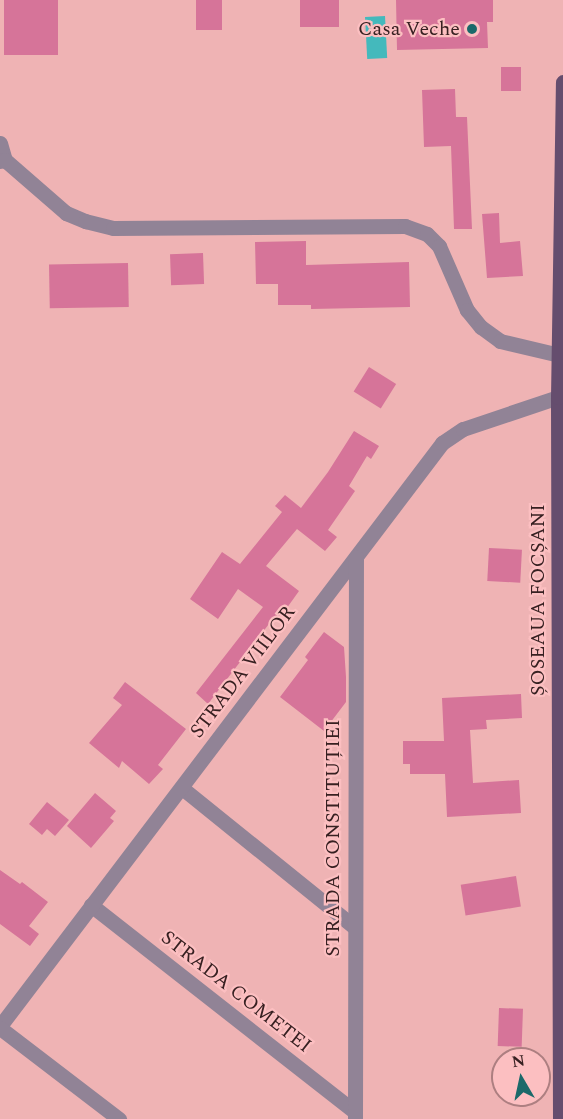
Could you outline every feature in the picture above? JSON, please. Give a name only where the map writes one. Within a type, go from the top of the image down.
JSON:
[{"type":"main road","name":"ȘOSEAUA FOCȘANI","points":[[560,1119],[558,397],[563,82]]},
{"type":"street","points":[[0,143],[2,160],[66,213],[85,221],[113,228],[405,226],[427,234],[439,246],[467,310],[481,327],[500,342],[559,355]]},
{"type":"street","name":"STRADA VIILOR","points":[[0,1027],[437,449],[449,437],[463,429],[558,397]]},
{"type":"street","name":"STRADA CONSTITUȚIEI","points":[[355,1115],[353,926],[356,557]]},
{"type":"street","points":[[182,788],[353,926]]},
{"type":"street","name":"STRADA COMETEI","points":[[91,904],[355,1115]]},
{"type":"street","points":[[0,1027],[119,1119]]},
{"type":"water","points":[[385,16],[387,58],[367,59],[365,17]]},
{"type":"building","points":[[4,0],[58,0],[58,55],[4,55]]},
{"type":"building","points":[[196,0],[222,0],[222,30],[196,30]]},
{"type":"building","points":[[300,0],[339,0],[339,27],[300,27]]},
{"type":"building","points":[[396,0],[493,0],[493,22],[487,22],[488,48],[397,50]]},
{"type":"building","points":[[501,67],[521,67],[521,91],[501,91]]},
{"type":"building","points":[[455,89],[456,117],[467,117],[472,229],[454,229],[451,146],[424,147],[422,90]]},
{"type":"building","points":[[499,213],[500,243],[520,241],[523,276],[487,278],[482,214]]},
{"type":"building","points":[[306,241],[306,265],[409,262],[410,307],[311,309],[311,305],[278,305],[278,284],[256,284],[255,242]]},
{"type":"building","points":[[203,253],[204,284],[171,285],[170,254]]},
{"type":"building","points":[[128,263],[129,307],[50,308],[49,264]]},
{"type":"building","points":[[369,367],[396,384],[381,409],[354,392]]},
{"type":"building","points":[[354,431],[379,446],[371,459],[367,456],[349,486],[355,491],[328,530],[337,537],[325,551],[297,529],[266,566],[299,591],[279,619],[275,616],[208,704],[196,693],[263,607],[238,589],[218,619],[190,599],[222,552],[240,564],[282,512],[275,506],[285,495],[301,508],[328,472]]},
{"type":"building","points":[[489,548],[522,550],[520,583],[487,581]]},
{"type":"building","points":[[324,632],[344,647],[346,702],[324,731],[280,697],[308,660],[305,657]]},
{"type":"building","points":[[125,682],[186,729],[158,765],[163,769],[149,784],[122,761],[119,768],[89,743],[122,705],[113,698]]},
{"type":"building","points":[[521,694],[522,718],[486,720],[487,729],[470,730],[473,783],[519,780],[521,813],[447,817],[445,774],[410,774],[410,764],[403,764],[403,741],[444,741],[442,698]]},
{"type":"building","points":[[95,793],[116,811],[110,818],[114,821],[91,848],[67,826]]},
{"type":"building","points":[[47,802],[69,820],[55,836],[47,829],[42,835],[29,824]]},
{"type":"building","points":[[0,870],[20,884],[22,882],[48,902],[29,926],[39,934],[30,946],[0,924]]},
{"type":"building","points":[[516,876],[521,907],[466,915],[461,885]]},
{"type":"building","points":[[499,1008],[523,1009],[522,1047],[498,1046]]},
{"type":"place","name":"Casa Veche","points":[[472,29]]}]
